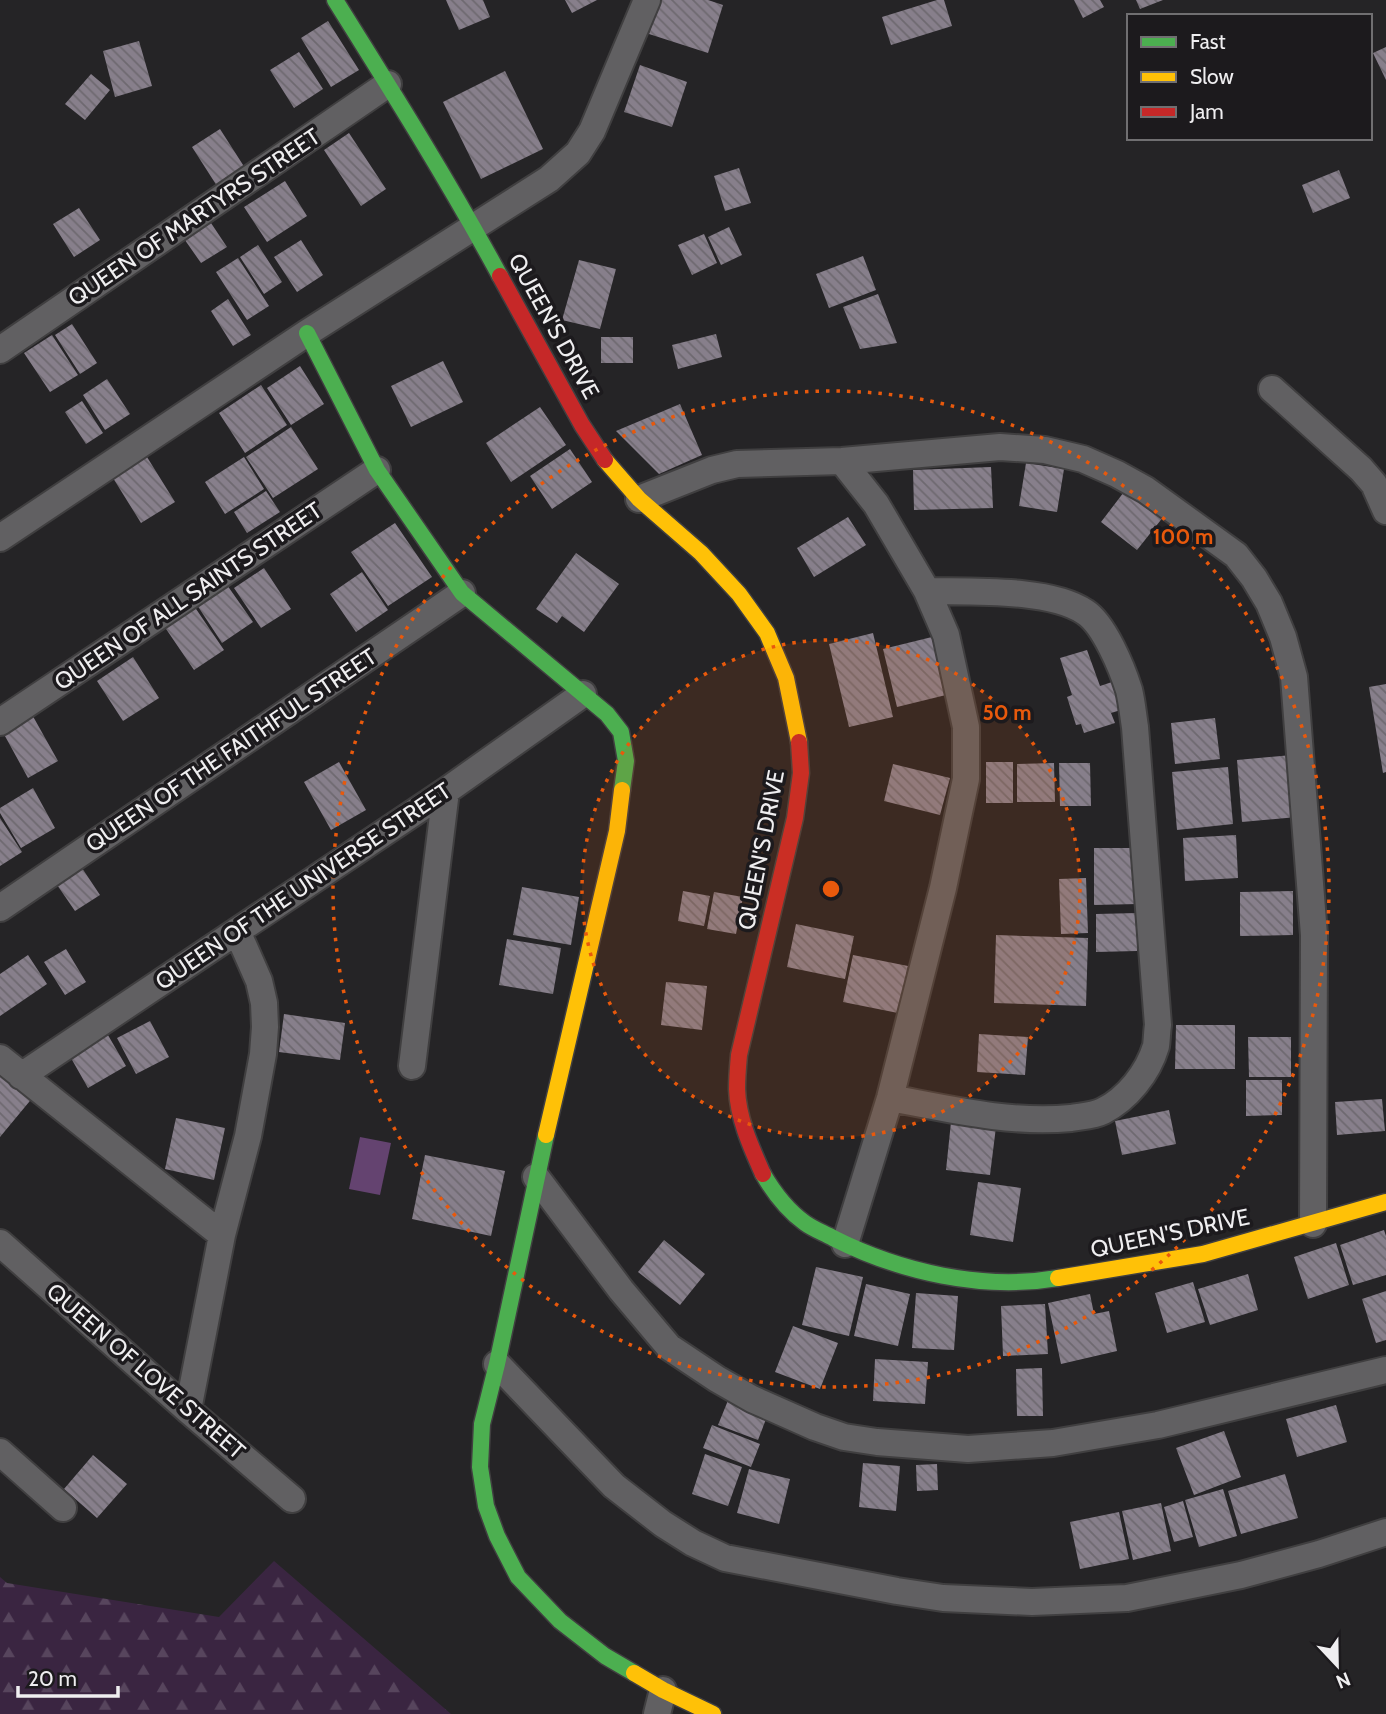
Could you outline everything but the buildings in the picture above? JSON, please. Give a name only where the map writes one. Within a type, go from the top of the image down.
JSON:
[{"type":"street","points":[[0,538],[307,333],[549,179],[578,153],[592,131],[647,0]]},
{"type":"street","name":"QUEEN'S DRIVE","points":[[339,1],[474,228],[582,425],[608,465],[639,499],[701,553],[739,594],[767,633],[786,678],[799,732],[801,774],[795,818],[739,1055],[737,1090],[749,1143],[764,1176],[783,1203],[806,1224],[845,1244],[890,1262],[943,1276],[996,1282],[1048,1280],[1203,1254],[1386,1202]]},
{"type":"street","name":"QUEEN OF MARTYRS STREET","points":[[0,350],[388,84]]},
{"type":"street","points":[[307,333],[377,470],[462,593],[607,714],[621,732],[626,761],[617,831],[536,1177],[482,1424],[480,1467],[486,1506],[497,1536],[518,1577],[560,1621],[660,1702],[713,1714]]},
{"type":"street","points":[[1272,389],[1361,469],[1374,484],[1386,511]]},
{"type":"street","points":[[639,499],[712,470],[737,464],[842,461],[1000,447],[1045,450],[1083,459],[1117,474],[1146,490],[1236,555],[1269,603],[1283,637],[1294,677],[1314,935],[1313,1224]]},
{"type":"street","points":[[842,461],[876,504],[927,591],[946,635],[966,727],[966,779],[943,888],[890,1098],[845,1244]]},
{"type":"street","name":"QUEEN OF ALL SAINTS STREET","points":[[0,722],[377,470]]},
{"type":"street","points":[[890,1098],[971,1114],[1047,1120],[1088,1116],[1110,1107],[1133,1088],[1156,1046],[1158,1025],[1135,727],[1129,690],[1107,639],[1097,622],[1069,603],[1021,594],[927,591]]},
{"type":"street","name":"QUEEN OF THE FAITHFUL STREET","points":[[0,908],[462,593]]},
{"type":"street","name":"QUEEN OF THE UNIVERSE STREET","points":[[21,1076],[446,791],[583,694]]},
{"type":"street","points":[[412,1066],[446,791]]},
{"type":"street","points":[[188,1410],[222,1235],[248,1136],[265,1027],[264,1003],[259,981],[237,931]]},
{"type":"street","points":[[0,1058],[222,1235]]},
{"type":"street","points":[[536,1177],[621,1290],[669,1347],[752,1399],[844,1437],[968,1449],[1053,1443],[1158,1425],[1386,1370]]},
{"type":"street","name":"QUEEN OF LOVE STREET","points":[[0,1243],[292,1499]]},
{"type":"street","points":[[497,1364],[614,1486],[663,1524],[693,1543],[725,1558],[897,1591],[943,1598],[1032,1602],[1127,1598],[1241,1575],[1386,1532]]},
{"type":"street","points":[[0,1451],[63,1508]]},
{"type":"green space","points":[[274,1561],[451,1714],[0,1714],[0,1577],[7,1583],[219,1617]]},
{"type":"shaded area","points":[[360,1137],[391,1143],[380,1195],[349,1189]]},
{"type":"traffic: fast","points":[[335,0],[440,171],[500,276]]},
{"type":"traffic: fast","points":[[307,333],[377,470],[462,593],[607,714],[621,732],[626,761],[622,790]]},
{"type":"traffic: fast","points":[[546,1135],[482,1424],[480,1467],[486,1506],[497,1536],[518,1577],[560,1621],[605,1656],[634,1673]]},
{"type":"traffic: fast","points":[[763,1174],[781,1201],[805,1223],[859,1250],[886,1260],[942,1276],[972,1280],[1001,1282],[1058,1278]]},
{"type":"traffic: slow","points":[[605,460],[639,499],[701,553],[739,594],[767,633],[786,678],[799,742]]},
{"type":"traffic: slow","points":[[546,1135],[617,831],[622,790]]},
{"type":"traffic: slow","points":[[1058,1278],[1203,1254],[1386,1202]]},
{"type":"traffic: slow","points":[[634,1673],[713,1714]]},
{"type":"traffic: jam","points":[[500,276],[582,425],[605,460]]},
{"type":"traffic: jam","points":[[763,1174],[740,1111],[738,1063],[795,818],[801,773],[799,742]]}]
